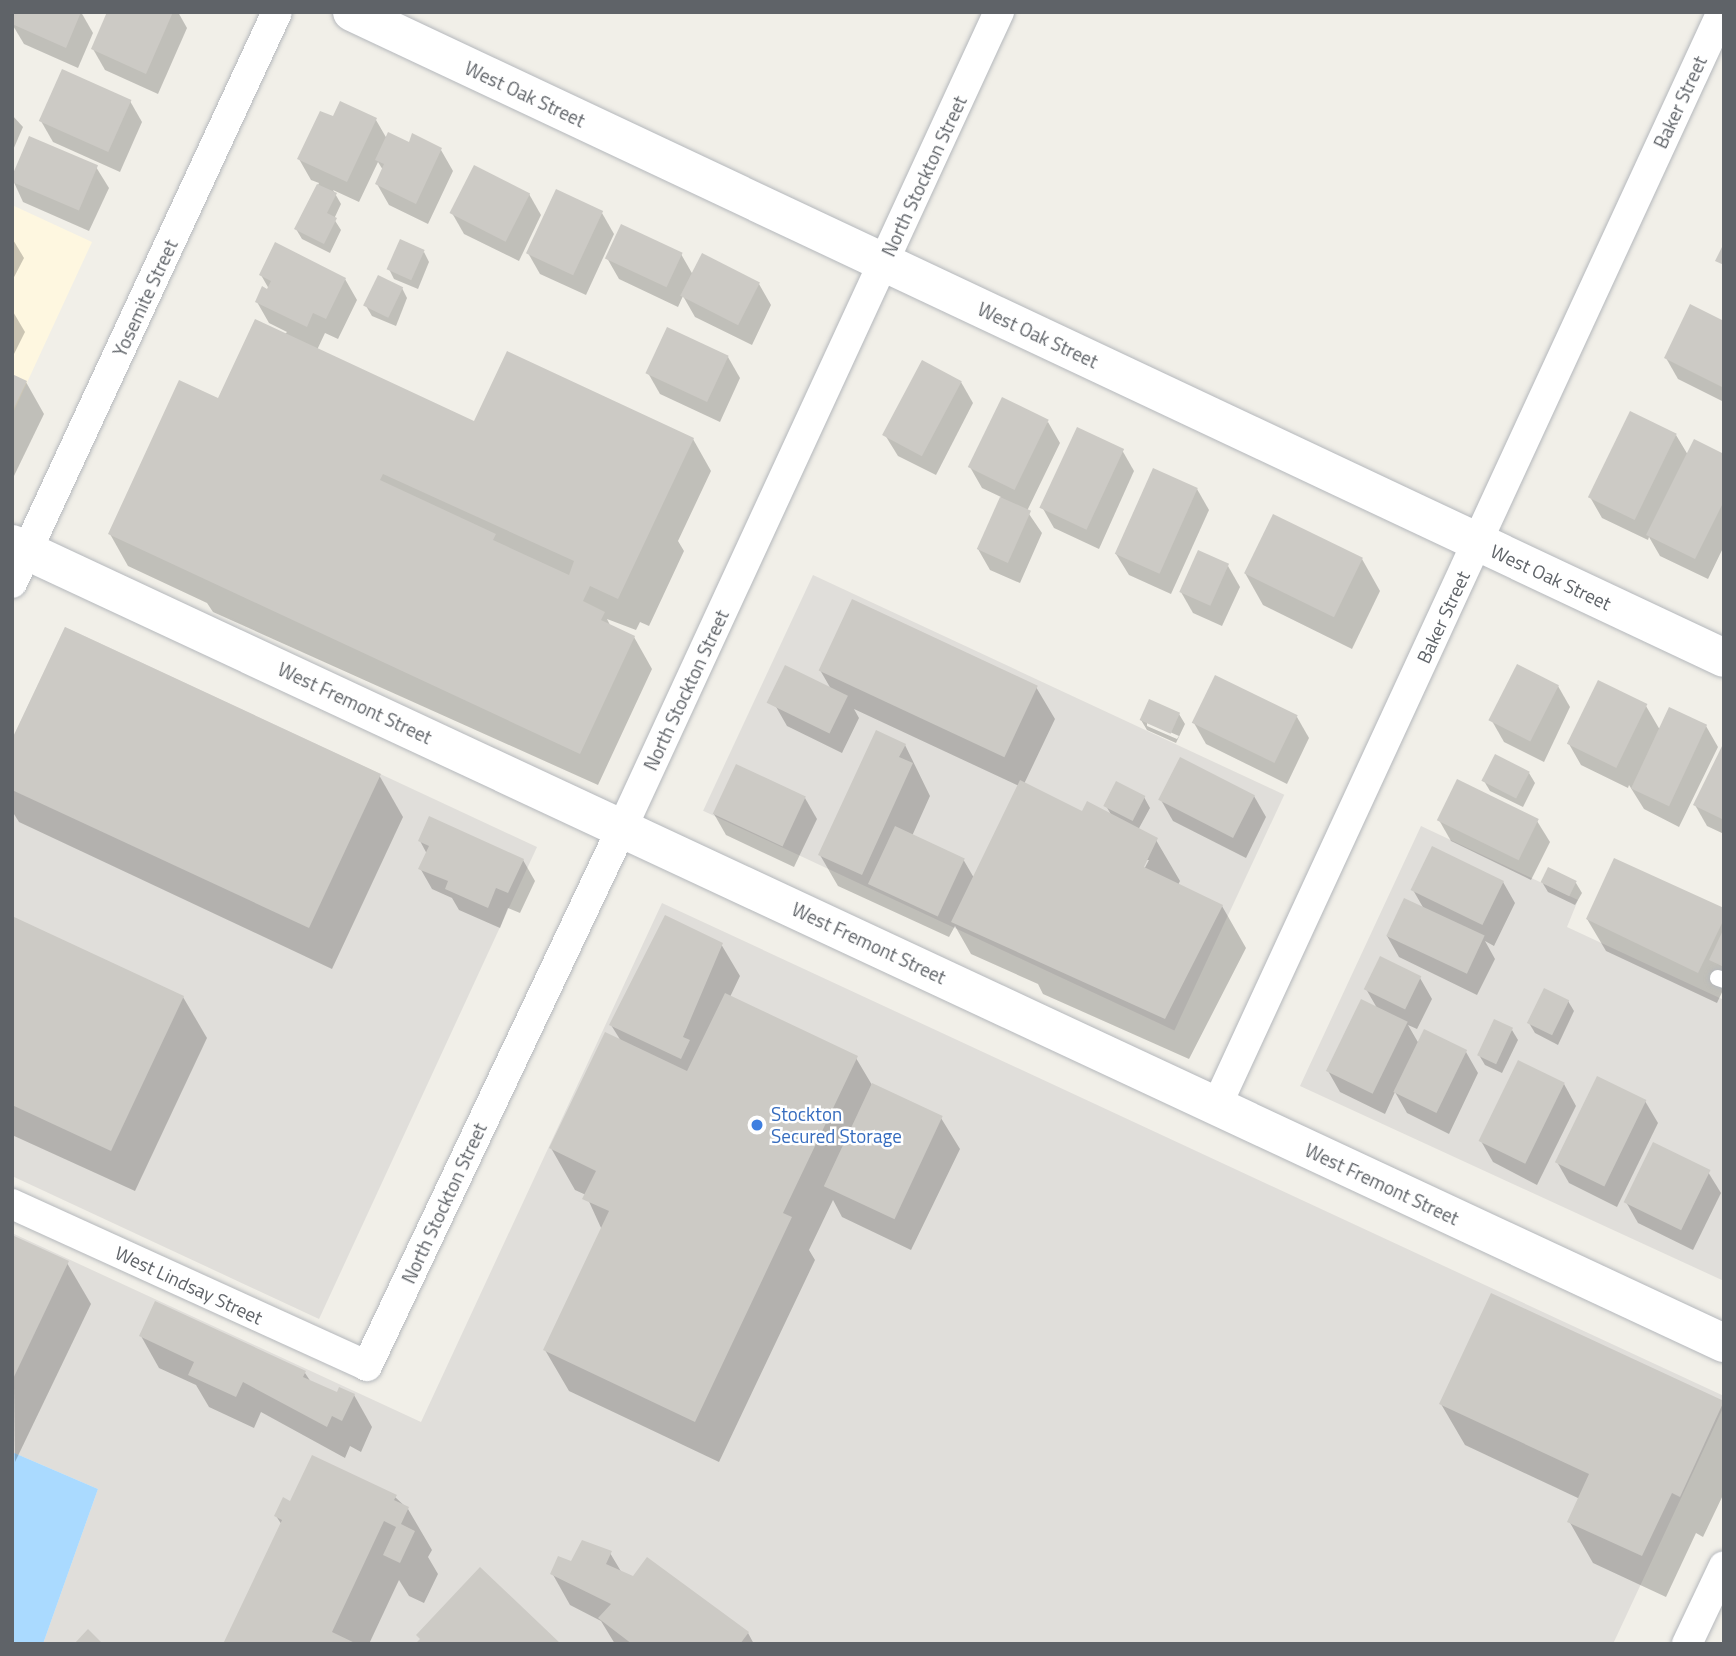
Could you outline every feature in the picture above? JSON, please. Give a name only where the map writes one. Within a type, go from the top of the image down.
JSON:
[{"type":"street","name":"Yosemite Street","points":[[17,559],[277,12]]},
{"type":"street","name":"West Oak Street","points":[[352,12],[1724,658]]},
{"type":"street","name":"North Stockton Street","points":[[367,1366],[623,826],[999,12]]},
{"type":"street","name":"Baker Street","points":[[1216,1107],[1722,12]]},
{"type":"street","name":"West Fremont Street","points":[[17,559],[623,826],[1216,1107],[1724,1343]]},
{"type":"street","name":"West Lindsay Street","points":[[12,1204],[367,1366]]},
{"type":"street","points":[[1687,1644],[1724,1566]]},
{"type":"shaded area","points":[[12,205],[92,242],[12,415]]},
{"type":"shaded area","points":[[813,575],[1284,795],[1174,1030],[703,811]]},
{"type":"shaded area","points":[[65,627],[537,847],[319,1319],[12,1176],[12,740]]},
{"type":"shaded area","points":[[1421,826],[1578,900],[1567,927],[1724,1000],[1724,1281],[1300,1086]]},
{"type":"shaded area","points":[[662,903],[1724,1396],[1724,1406],[1613,1644],[43,1644],[98,1489],[12,1452],[12,1233],[421,1422]]},
{"type":"water","points":[[12,1452],[98,1489],[43,1644],[12,1644]]},
{"type":"building","points":[[14,12],[81,12],[66,48],[12,24]]},
{"type":"building","points":[[107,12],[173,12],[146,74],[91,49]]},
{"type":"building","points":[[62,69],[131,100],[108,152],[39,121]]},
{"type":"building","points":[[340,101],[377,118],[347,182],[297,159],[320,111],[333,116]]},
{"type":"building","points":[[388,132],[409,142],[412,133],[442,148],[416,204],[375,184],[384,164],[375,160]]},
{"type":"building","points":[[29,136],[98,165],[79,210],[12,182]]},
{"type":"building","points":[[474,165],[530,194],[506,242],[449,213]]},
{"type":"building","points":[[317,184],[337,193],[327,213],[337,218],[324,244],[294,229]]},
{"type":"building","points":[[556,189],[603,211],[573,275],[526,253]]},
{"type":"building","points":[[621,224],[683,253],[667,287],[605,258]]},
{"type":"building","points":[[400,239],[425,250],[411,280],[387,269]]},
{"type":"building","points":[[275,242],[346,278],[326,319],[313,313],[307,327],[255,302],[262,286],[267,289],[271,281],[259,275]]},
{"type":"building","points":[[1724,243],[1724,265],[1715,261]]},
{"type":"building","points":[[702,253],[760,283],[738,325],[680,296]]},
{"type":"building","points":[[378,275],[403,287],[388,318],[363,306]]},
{"type":"building","points":[[1690,304],[1724,321],[1724,388],[1664,358]]},
{"type":"building","points":[[255,319],[474,421],[507,351],[694,438],[618,599],[590,586],[583,601],[605,612],[601,620],[635,636],[580,754],[108,534],[179,380],[218,398]],"holes":[[[383,474],[574,561],[569,575],[493,540],[496,534],[380,480]]]},
{"type":"building","points":[[667,327],[729,356],[707,402],[645,373]]},
{"type":"building","points":[[922,360],[962,381],[922,456],[882,435]]},
{"type":"building","points":[[12,374],[27,381],[12,412]]},
{"type":"building","points":[[1002,397],[1049,420],[1015,490],[968,467]]},
{"type":"building","points":[[1630,411],[1677,434],[1635,520],[1588,497]]},
{"type":"building","points":[[1077,427],[1124,449],[1087,530],[1039,508]]},
{"type":"building","points":[[1694,439],[1724,454],[1724,501],[1695,559],[1646,535]]},
{"type":"building","points":[[1153,468],[1198,488],[1160,574],[1115,554]]},
{"type":"building","points":[[1000,497],[1031,511],[1008,563],[977,549]]},
{"type":"building","points":[[1273,514],[1363,558],[1334,617],[1244,573]]},
{"type":"building","points":[[1198,550],[1229,564],[1210,606],[1179,592]]},
{"type":"building","points":[[852,599],[1038,686],[1004,757],[819,671]]},
{"type":"building","points":[[65,627],[381,774],[309,928],[12,790],[12,739]]},
{"type":"building","points":[[1517,664],[1559,685],[1530,741],[1488,720]]},
{"type":"building","points":[[785,665],[848,696],[830,733],[767,703]]},
{"type":"building","points":[[1215,675],[1298,715],[1274,763],[1192,723]]},
{"type":"building","points":[[1598,680],[1647,704],[1616,768],[1567,744]]},
{"type":"building","points":[[1149,699],[1180,713],[1171,734],[1140,720]]},
{"type":"building","points":[[1669,707],[1707,725],[1669,806],[1631,789]]},
{"type":"building","points":[[876,730],[906,744],[899,757],[913,763],[862,875],[818,855]]},
{"type":"building","points":[[1724,742],[1724,820],[1693,805]]},
{"type":"building","points":[[1495,754],[1530,772],[1516,798],[1481,781]]},
{"type":"building","points":[[1180,757],[1255,795],[1233,838],[1158,800]]},
{"type":"building","points":[[736,764],[806,797],[783,846],[713,814]]},
{"type":"building","points":[[1457,779],[1539,819],[1519,860],[1437,820]]},
{"type":"building","points":[[1020,780],[1082,811],[1087,801],[1158,838],[1144,867],[1223,905],[1165,1019],[951,922]]},
{"type":"building","points":[[1116,781],[1145,796],[1133,821],[1103,806]]},
{"type":"building","points":[[429,816],[524,859],[508,893],[496,888],[488,908],[445,889],[448,881],[418,869],[429,846],[418,841]]},
{"type":"building","points":[[895,826],[965,859],[938,917],[868,884]]},
{"type":"building","points":[[1432,846],[1504,881],[1482,925],[1411,890]]},
{"type":"building","points":[[1614,858],[1724,908],[1724,919],[1698,973],[1586,919]]},
{"type":"building","points":[[1548,867],[1577,881],[1569,896],[1541,882]]},
{"type":"building","points":[[1404,898],[1485,936],[1467,974],[1386,936]]},
{"type":"building","points":[[665,915],[723,943],[683,1037],[690,1040],[681,1059],[609,1025]]},
{"type":"building","points":[[12,916],[184,996],[111,1151],[12,1105]]},
{"type":"building","points":[[1724,928],[1724,967],[1709,960]]},
{"type":"building","points":[[1380,956],[1421,976],[1405,1009],[1364,989]]},
{"type":"building","points":[[1544,988],[1569,1000],[1552,1035],[1527,1023]]},
{"type":"building","points":[[725,993],[858,1056],[783,1213],[792,1217],[695,1422],[543,1350],[609,1211],[582,1199],[596,1171],[549,1148],[605,1032],[687,1071]]},
{"type":"building","points":[[1361,999],[1408,1022],[1373,1094],[1326,1071]]},
{"type":"building","points":[[1494,1019],[1513,1028],[1496,1064],[1477,1055]]},
{"type":"building","points":[[1424,1029],[1467,1050],[1436,1113],[1393,1092]]},
{"type":"building","points":[[1518,1060],[1565,1083],[1525,1164],[1479,1141]]},
{"type":"building","points":[[1597,1076],[1646,1100],[1604,1186],[1555,1162]]},
{"type":"building","points":[[872,1083],[943,1116],[895,1219],[824,1186]]},
{"type":"building","points":[[1653,1142],[1711,1170],[1681,1230],[1624,1202]]},
{"type":"building","points":[[12,1235],[69,1261],[12,1381]]},
{"type":"building","points":[[1491,1293],[1724,1401],[1680,1497],[1672,1493],[1642,1556],[1567,1522],[1589,1474],[1439,1404]]},
{"type":"building","points":[[155,1301],[306,1371],[303,1377],[337,1392],[339,1387],[355,1394],[342,1421],[332,1416],[327,1427],[243,1382],[236,1397],[188,1375],[194,1362],[139,1336]]},
{"type":"building","points":[[312,1455],[397,1495],[394,1500],[409,1507],[401,1524],[415,1531],[400,1563],[383,1555],[396,1527],[384,1521],[332,1632],[357,1644],[223,1644],[282,1520],[274,1516],[283,1497],[290,1501]]},
{"type":"building","points":[[582,1540],[612,1551],[606,1564],[633,1576],[647,1557],[749,1632],[740,1644],[632,1644],[598,1618],[611,1604],[550,1574],[558,1556],[571,1561]]},
{"type":"building","points":[[480,1567],[561,1644],[415,1644],[420,1639],[416,1635]]},
{"type":"building","points":[[88,1629],[103,1644],[74,1644]]},
{"type":"place","name":"Stockton Secured Storage","points":[[757,1125]]}]
